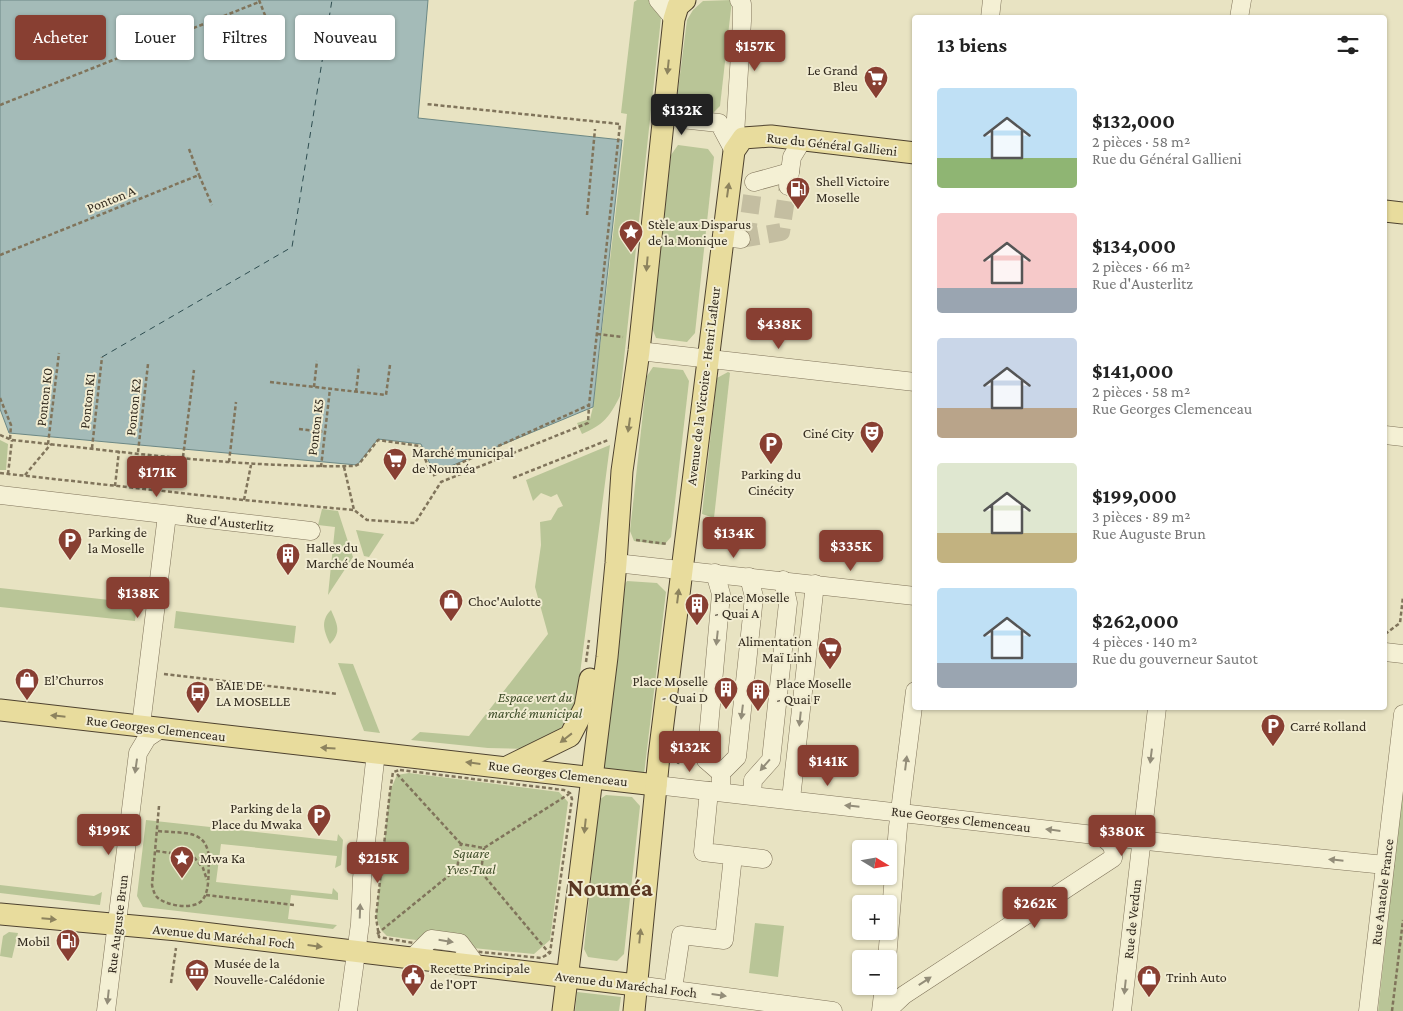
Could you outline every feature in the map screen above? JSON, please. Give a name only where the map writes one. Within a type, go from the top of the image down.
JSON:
[{"type":"main road","points":[[506,767],[570,736],[585,707],[591,674],[602,577],[622,471],[639,350],[674,19],[678,6],[685,0]]},
{"type":"main road","name":"Rue du Général Gallieni","points":[[734,151],[743,138],[771,136],[912,154]]},
{"type":"main road","name":"Avenue de la Victoire - Henri Lafleur","points":[[634,1011],[656,785],[699,571],[707,358],[732,238],[734,151]]},
{"type":"main road","points":[[1387,211],[1403,213]]},
{"type":"main road","points":[[563,1011],[616,563],[622,471]]},
{"type":"main road","name":"Rue Georges Clemenceau","points":[[0,710],[317,748],[376,752],[656,785]]},
{"type":"main road","name":"Avenue du Maréchal Foch","points":[[0,914],[116,924],[178,921],[356,952],[636,985]]},
{"type":"street","points":[[658,0],[674,19]]},
{"type":"street","name":"Avenue de la Victoire - Henri Lafleur","points":[[734,151],[742,21],[740,0]]},
{"type":"street","points":[[990,15],[992,0]]},
{"type":"street","points":[[1240,15],[1242,0]]},
{"type":"street","points":[[666,94],[672,109],[682,119],[719,123],[734,151]]},
{"type":"street","points":[[754,182],[789,179],[792,156],[803,140]]},
{"type":"street","points":[[639,350],[912,382]]},
{"type":"street","points":[[1387,435],[1403,437]]},
{"type":"street","name":"Rue d'Austerlitz","points":[[0,495],[311,531]]},
{"type":"street","points":[[152,727],[167,515]]},
{"type":"street","points":[[616,563],[749,576],[912,596]]},
{"type":"street","points":[[699,571],[722,594],[706,760],[721,773]]},
{"type":"street","points":[[749,576],[754,597],[737,757],[721,773],[715,791],[703,852],[763,859]]},
{"type":"street","points":[[752,795],[753,780],[771,760],[788,603],[783,580]]},
{"type":"street","points":[[791,799],[815,584]]},
{"type":"street","points":[[1387,652],[1403,654]]},
{"type":"street","points":[[889,950],[900,812],[913,710]]},
{"type":"street","name":"Rue de Verdun","points":[[1122,1011],[1157,710]]},
{"type":"street","name":"Rue Anatole France","points":[[1368,1011],[1403,714]]},
{"type":"street","name":"Rue Auguste Brun","points":[[106,1011],[138,753],[152,727]]},
{"type":"street","points":[[348,1011],[356,952],[376,752]]},
{"type":"street","name":"Rue Georges Clemenceau","points":[[656,785],[791,799],[1141,841],[1385,865]]},
{"type":"street","points":[[1100,836],[1109,841],[1114,850],[1113,858]]},
{"type":"street","points":[[673,989],[680,935],[724,940],[733,856]]},
{"type":"street","points":[[886,1011],[904,995],[1113,858],[1123,858],[1133,866],[1136,877]]},
{"type":"street","name":"Avenue du Maréchal Foch","points":[[636,985],[833,1011]]},
{"type":"street","points":[[881,1011],[883,995]]},
{"type":"path","points":[[0,105],[259,1],[265,15]]},
{"type":"path","points":[[0,473],[354,510],[367,520],[415,524],[441,482],[588,423],[620,124],[426,104]]},
{"type":"path","points":[[587,215],[595,129]]},
{"type":"path","points":[[189,149],[212,205]]},
{"type":"path","name":"Ponton A","points":[[0,255],[200,175]]},
{"type":"path","name":"Ponton K0","points":[[49,444],[59,353]]},
{"type":"path","name":"Ponton K1","points":[[92,448],[102,357]]},
{"type":"path","points":[[314,387],[317,361]]},
{"type":"path","name":"Ponton K2","points":[[138,452],[148,364]]},
{"type":"path","points":[[270,382],[386,395],[390,365]]},
{"type":"path","points":[[356,392],[359,366]]},
{"type":"path","points":[[183,457],[194,370]]},
{"type":"path","name":"Ponton K5","points":[[321,467],[330,389]]},
{"type":"path","points":[[0,398],[11,425],[8,474]]},
{"type":"path","points":[[229,462],[236,402]]},
{"type":"path","points":[[0,435],[11,439],[49,444],[229,462],[321,467],[344,467],[359,464],[378,440],[420,446],[432,476],[589,405]]},
{"type":"path","points":[[299,429],[325,432]]},
{"type":"path","points":[[514,478],[609,440],[614,443]]},
{"type":"path","points":[[25,476],[49,444]]},
{"type":"path","points":[[115,486],[119,451]]},
{"type":"path","points":[[244,500],[251,464]]},
{"type":"path","points":[[344,467],[354,510]]},
{"type":"path","points":[[630,539],[667,544]]},
{"type":"path","points":[[1387,633],[1400,623],[1403,597]]},
{"type":"path","points":[[585,670],[590,632]]},
{"type":"path","points":[[163,683],[165,667]]},
{"type":"path","points":[[164,674],[338,694]]},
{"type":"path","points":[[393,772],[400,770],[561,789],[570,793],[572,799],[550,953]]},
{"type":"path","points":[[393,772],[461,844],[484,848],[570,793]]},
{"type":"path","points":[[393,772],[376,917],[377,934],[379,937],[419,944],[428,937],[465,942],[471,951],[541,958],[550,953]]},
{"type":"path","points":[[158,831],[199,836],[205,841],[209,860],[206,894],[200,903],[192,906],[165,903],[154,894],[152,885],[159,806]]},
{"type":"path","points":[[377,934],[457,869],[461,844]]},
{"type":"path","points":[[481,872],[484,848]]},
{"type":"path","points":[[156,851],[193,856],[203,868],[207,882]]},
{"type":"path","points":[[209,860],[224,862]]},
{"type":"path","points":[[457,869],[481,872],[550,953]]},
{"type":"path","points":[[206,894],[294,905]]},
{"type":"path","points":[[172,983],[180,904]]},
{"type":"path","points":[[1392,1011],[1403,920]]},
{"type":"green space","points":[[637,0],[650,0],[661,18],[620,396],[613,410],[605,419],[596,427],[582,434],[577,423],[590,419],[593,407],[627,114],[621,113],[634,2]]},
{"type":"green space","points":[[732,0],[720,106],[713,113],[683,110],[677,98],[687,20],[693,10],[703,1]]},
{"type":"green space","points":[[678,145],[708,149],[714,157],[695,333],[687,342],[656,338],[652,328],[671,155]]},
{"type":"green space","points":[[653,367],[683,370],[689,381],[671,537],[664,545],[634,541],[630,531],[647,376]]},
{"type":"green space","points":[[728,372],[730,373],[714,518],[702,514],[717,378]]},
{"type":"green space","points":[[0,440],[8,444],[6,470],[0,470]]},
{"type":"green space","name":"Espace vert du marché municipal","points":[[610,445],[576,704],[559,731],[527,749],[488,748],[411,740],[420,732],[469,736],[548,634],[535,587],[541,545],[540,522],[551,520],[558,508],[563,506],[557,494],[551,497],[541,493],[533,501],[526,480]]},
{"type":"green space","points":[[322,509],[338,511],[353,557],[328,595],[335,527],[318,525]]},
{"type":"green space","points":[[356,530],[384,534],[369,557],[364,556]]},
{"type":"green space","points":[[627,581],[657,583],[666,592],[644,774],[605,770],[603,763],[622,588]]},
{"type":"green space","points":[[0,588],[137,603],[135,621],[0,607]]},
{"type":"green space","points":[[331,610],[337,632],[330,644],[324,622]]},
{"type":"green space","points":[[176,611],[296,626],[294,643],[174,628]]},
{"type":"green space","points":[[338,663],[353,664],[380,733],[364,731]]},
{"type":"green space","name":"Square Yves Tual","points":[[409,773],[559,792],[568,802],[550,940],[534,954],[473,948],[427,936],[416,940],[387,936],[381,930],[376,917],[390,791],[397,775]]},
{"type":"green space","points":[[1403,785],[1403,1011],[1378,1011]]},
{"type":"green space","points":[[606,795],[632,797],[640,806],[624,954],[617,961],[588,957],[584,949],[599,800]]},
{"type":"green space","points":[[146,820],[337,841],[338,834],[343,840],[341,865],[335,868],[337,856],[221,844],[216,882],[332,894],[333,888],[338,893],[338,900],[291,895],[288,919],[337,925],[333,929],[143,907],[137,896]]},
{"type":"green space","points":[[0,885],[94,896],[102,892],[100,905],[0,893]]},
{"type":"green space","points":[[755,923],[784,926],[778,977],[749,973]]},
{"type":"green space","points":[[9,932],[18,933],[12,958],[0,956],[3,936]]},
{"type":"green space","points":[[577,992],[621,997],[619,1011],[575,1011]]},
{"type":"water","points":[[0,0],[428,0],[418,118],[622,140],[593,407],[434,473],[421,444],[378,439],[357,465],[9,433],[0,409]]},
{"type":"ferry route","points":[[102,357],[292,247],[332,0]]},
{"type":"tunnel","points":[[746,240],[754,182]]},
{"type":"tunnel","points":[[741,239],[781,232],[788,186]]},
{"type":"place","name":"Le Grand Bleu","points":[[876,99]]},
{"type":"place","name":"Shell Victoire Moselle","points":[[798,210]]},
{"type":"place","name":"Stèle aux Disparus de la Monique","points":[[631,253]]},
{"type":"place","name":"Ciné City","points":[[872,454]]},
{"type":"place","name":"Parking du Cinécity","points":[[771,465]]},
{"type":"place","name":"Marché municipal de Nouméa","points":[[395,481]]},
{"type":"place","name":"Parking de la Moselle","points":[[70,561]]},
{"type":"place","name":"Halles du Marché de Nouméa","points":[[288,576]]},
{"type":"place","name":"Choc'Aulotte","points":[[451,622]]},
{"type":"place","name":"Place Moselle - Quai A","points":[[697,626]]},
{"type":"place","name":"Alimentation Maï Linh","points":[[830,670]]},
{"type":"place","name":"El’Churros","points":[[27,701]]},
{"type":"place","name":"Place Moselle - Quai D","points":[[726,710]]},
{"type":"place","name":"Place Moselle - Quai F","points":[[758,712]]},
{"type":"place","name":"BAIE DE LA MOSELLE","points":[[198,714]]},
{"type":"place","name":"Carré Rolland","points":[[1273,747]]},
{"type":"place","name":"Parking de la Place du Mwaka","points":[[319,837]]},
{"type":"place","name":"Mwa Ka","points":[[182,879]]},
{"type":"place","name":"Mobil","points":[[68,962]]},
{"type":"place","name":"Musée de la Nouvelle-Calédonie","points":[[197,992]]},
{"type":"place","name":"Recette Principale de l'OPT","points":[[413,997]]},
{"type":"place","name":"Trinh Auto","points":[[1149,998]]},
{"type":"district","name":"Nouméa","points":[[610,888]]}]
